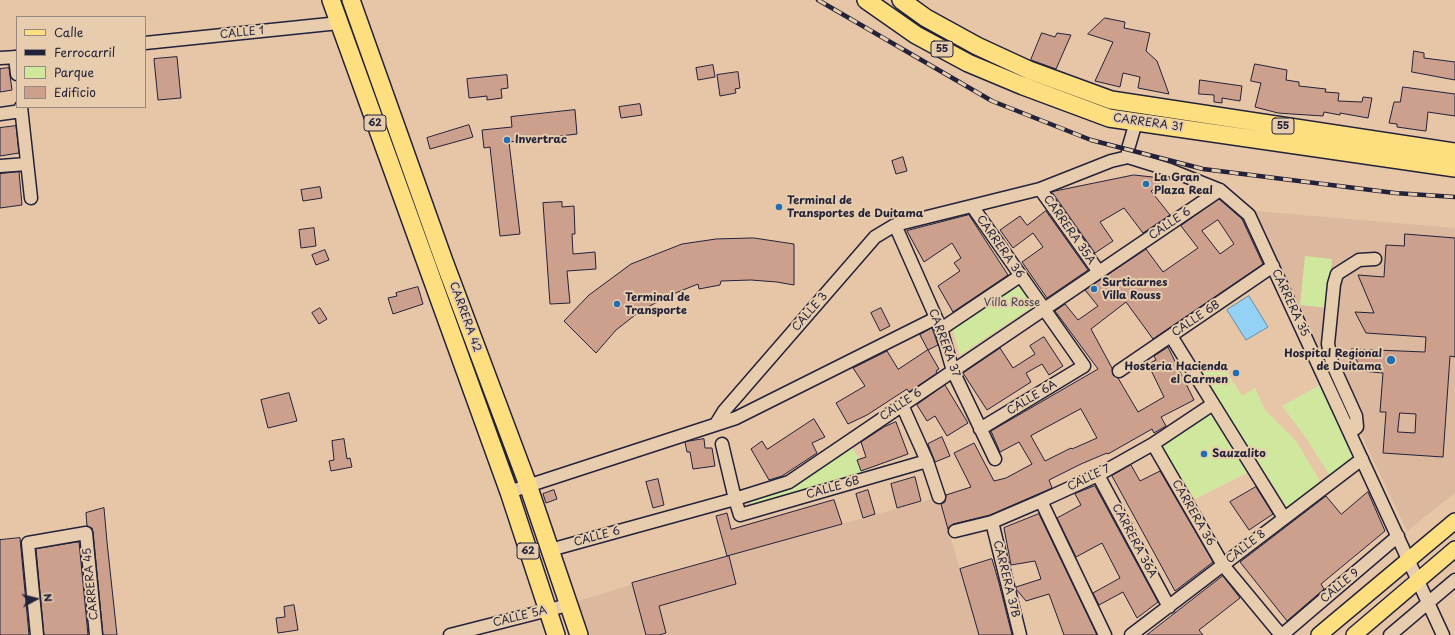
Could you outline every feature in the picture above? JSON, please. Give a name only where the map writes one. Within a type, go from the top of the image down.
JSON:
[{"type":"highway","name":"CARRERA 42","points":[[331,0],[509,492],[556,635]]},
{"type":"highway","name":"CARRERA 42","points":[[351,0],[444,261],[528,485],[579,635]]},
{"type":"highway","name":"CARRERA 31","points":[[866,0],[916,35],[968,62],[1023,86],[1108,118],[1455,168]]},
{"type":"highway","name":"CARRERA 31","points":[[901,0],[926,18],[977,46],[1029,70],[1111,100],[1455,152]]},
{"type":"highway","points":[[1136,122],[1139,118],[1144,116],[1164,114],[1172,109]]},
{"type":"main road","points":[[1319,635],[1455,521]]},
{"type":"main road","points":[[1354,635],[1455,549]]},
{"type":"street","name":"CALLE 1","points":[[146,43],[339,22]]},
{"type":"street","points":[[0,58],[16,57]]},
{"type":"street","points":[[0,114],[21,109],[31,198]]},
{"type":"street","points":[[1128,157],[1128,149],[1136,122]]},
{"type":"street","name":"CALLE 3","points":[[716,424],[724,411],[875,237],[895,225],[1040,189],[1112,161],[1128,157]]},
{"type":"street","name":"CARRERA 35","points":[[1128,157],[1170,170],[1220,190],[1249,215],[1274,266],[1443,635]]},
{"type":"street","points":[[0,166],[27,164]]},
{"type":"street","name":"CARRERA 35A","points":[[1040,189],[1099,272]]},
{"type":"street","name":"CALLE 6","points":[[550,550],[734,500],[789,482],[1220,190]]},
{"type":"street","name":"CARRERA 36","points":[[972,206],[1084,366]]},
{"type":"street","name":"CARRERA 37","points":[[895,225],[939,323],[953,370],[995,459]]},
{"type":"street","points":[[1350,433],[1357,427],[1356,416],[1332,363],[1328,344],[1334,284],[1337,274],[1359,260],[1375,259]]},
{"type":"street","name":"CALLE 6B","points":[[1119,371],[1274,266]]},
{"type":"street","points":[[509,492],[736,418],[939,323],[1020,276]]},
{"type":"street","points":[[1171,336],[1284,518]]},
{"type":"street","name":"CALLE 6A","points":[[980,429],[1084,366]]},
{"type":"street","name":"CALLE 7","points":[[955,531],[992,522],[1098,475],[1153,444],[1213,404]]},
{"type":"street","points":[[902,405],[927,461],[938,497]]},
{"type":"street","points":[[722,444],[734,500]]},
{"type":"street","name":"CARRERA 36","points":[[1153,444],[1223,565],[1282,635]]},
{"type":"street","name":"CALLE 8","points":[[1131,635],[1362,459]]},
{"type":"street","name":"CALLE 6B","points":[[734,500],[740,515],[927,461]]},
{"type":"street","name":"CARRERA 36A","points":[[1098,475],[1169,607]]},
{"type":"street","points":[[1041,501],[1105,635]]},
{"type":"street","name":"CARRERA 37B","points":[[992,522],[1020,635]]},
{"type":"street","name":"CARRERA 45","points":[[37,635],[28,543],[86,533],[96,635]]},
{"type":"street","name":"CALLE 9","points":[[1282,635],[1398,536]]},
{"type":"street","points":[[1390,635],[1455,580]]},
{"type":"street","name":"CALLE 5A","points":[[450,635],[568,605]]},
{"type":"shaded area","name":"Hospital Regional de Duitama","points":[[1255,211],[1455,228],[1455,493],[1407,531]]},
{"type":"shaded area","points":[[939,497],[979,635],[590,635],[578,601],[727,556]]},
{"type":"green space","points":[[1305,256],[1332,259],[1327,308],[1300,305]]},
{"type":"green space","name":"Villa Rosse","points":[[1020,280],[1035,305],[960,355],[952,327]]},
{"type":"green space","points":[[1220,361],[1242,396],[1255,388],[1265,410],[1296,441],[1321,483],[1288,508],[1201,374]]},
{"type":"green space","points":[[1322,384],[1355,457],[1330,476],[1307,439],[1282,406]]},
{"type":"green space","name":"Sauzalito","points":[[1212,412],[1249,472],[1195,499],[1161,445]]},
{"type":"green space","points":[[852,447],[866,471],[752,505],[750,499],[797,484]]},
{"type":"water","points":[[1249,296],[1268,327],[1246,340],[1227,310]]},
{"type":"building","points":[[1105,18],[1125,22],[1124,28],[1150,33],[1146,51],[1157,61],[1169,94],[1138,88],[1140,77],[1123,73],[1120,87],[1095,81],[1113,42],[1088,34]]},
{"type":"building","points":[[1042,33],[1055,37],[1057,33],[1071,35],[1056,69],[1031,60]]},
{"type":"building","points":[[1414,51],[1424,53],[1424,58],[1455,62],[1455,80],[1412,72]]},
{"type":"building","points":[[177,57],[181,98],[158,100],[154,59]]},
{"type":"building","points":[[1255,64],[1287,70],[1286,80],[1299,82],[1299,86],[1326,89],[1325,92],[1339,93],[1338,101],[1362,102],[1363,97],[1372,98],[1368,118],[1324,112],[1323,116],[1278,113],[1255,107],[1261,83],[1251,81]]},
{"type":"building","points":[[713,65],[715,77],[698,80],[696,68]]},
{"type":"building","points":[[9,68],[12,90],[0,92],[0,69]]},
{"type":"building","points":[[738,72],[740,88],[735,89],[736,93],[720,96],[717,75]]},
{"type":"building","points":[[507,75],[508,88],[501,89],[502,98],[487,100],[487,96],[469,98],[467,79]]},
{"type":"building","points":[[1200,80],[1242,86],[1240,101],[1222,98],[1222,103],[1214,102],[1214,95],[1199,94]]},
{"type":"building","points":[[1403,87],[1455,94],[1455,116],[1428,112],[1426,131],[1397,127],[1397,124],[1389,123],[1394,102],[1400,102]]},
{"type":"building","points":[[640,104],[642,115],[621,118],[619,107]]},
{"type":"building","points":[[575,110],[577,134],[509,142],[520,234],[500,236],[490,147],[484,148],[482,130],[512,127],[511,117]]},
{"type":"building","points":[[469,125],[473,137],[430,149],[427,138]]},
{"type":"building","points":[[16,126],[19,153],[0,156],[0,128]]},
{"type":"building","points":[[903,157],[907,171],[896,174],[892,161]]},
{"type":"building","points":[[19,172],[22,205],[0,208],[0,174]]},
{"type":"building","points":[[1134,175],[1171,179],[1151,191],[1170,215],[1143,233],[1124,208],[1100,222],[1113,241],[1095,253],[1052,192]]},
{"type":"building","points":[[320,187],[322,198],[303,201],[301,190]]},
{"type":"building","points":[[1219,199],[1242,219],[1263,264],[1153,339],[1126,302],[1091,329],[1112,368],[1113,375],[1118,378],[1138,412],[1164,397],[1148,364],[1156,360],[1154,356],[1168,347],[1194,400],[1161,417],[1166,426],[1154,433],[1152,429],[1108,454],[1107,453],[1081,464],[1049,480],[1052,488],[990,515],[953,524],[948,529],[941,504],[945,502],[946,495],[971,487],[954,453],[974,443],[994,481],[1006,478],[1032,464],[1019,442],[1000,452],[991,431],[1098,369],[1055,311],[1065,304],[1078,320],[1098,306],[1085,290],[1146,249],[1163,272],[1198,248],[1181,226]],"holes":[[[1218,220],[1234,244],[1220,254],[1202,231]],[[1081,409],[1097,438],[1072,449],[1071,448],[1045,461],[1031,436]]]},
{"type":"building","points":[[562,202],[562,207],[574,206],[575,234],[572,234],[573,254],[595,252],[596,269],[567,271],[570,303],[550,304],[543,203]]},
{"type":"building","points":[[1046,211],[1088,270],[1047,298],[1022,262],[1043,247],[1033,233],[1013,248],[1000,230],[1020,216],[1027,225]]},
{"type":"building","points":[[969,215],[1008,275],[953,312],[938,286],[960,271],[954,263],[961,258],[952,243],[924,262],[907,231]]},
{"type":"building","points":[[314,228],[316,246],[301,248],[299,230]]},
{"type":"building","points":[[1405,234],[1455,238],[1455,357],[1450,356],[1443,457],[1383,453],[1386,412],[1380,412],[1383,373],[1362,371],[1351,349],[1425,352],[1426,337],[1366,333],[1355,312],[1374,313],[1358,275],[1384,277],[1386,245],[1404,246]],"holes":[[[1400,413],[1416,414],[1415,433],[1398,432]]]},
{"type":"building","name":"Terminal de Transporte","points":[[754,238],[794,244],[794,285],[751,280],[721,281],[720,285],[699,289],[698,284],[668,296],[639,312],[616,330],[596,353],[564,321],[589,295],[631,264],[682,244],[716,239]]},
{"type":"building","points":[[325,250],[329,260],[316,265],[312,255]]},
{"type":"building","points":[[418,287],[423,304],[393,314],[388,298],[397,296],[396,293]]},
{"type":"building","points":[[320,308],[327,319],[319,324],[312,313]]},
{"type":"building","points":[[881,308],[890,326],[880,331],[871,313]]},
{"type":"building","points":[[932,328],[938,345],[928,350],[920,335]]},
{"type":"building","points":[[1044,337],[1063,366],[1049,375],[1042,364],[1026,373],[1031,382],[987,410],[963,373],[1000,348],[1013,368],[1035,354],[1030,346]]},
{"type":"building","points":[[928,350],[939,369],[936,371],[937,373],[909,392],[907,389],[867,415],[848,424],[836,403],[865,386],[853,368],[887,351],[898,369]]},
{"type":"building","points":[[945,385],[968,423],[947,436],[935,416],[927,421],[917,405]]},
{"type":"building","points":[[289,393],[297,421],[268,428],[261,400]]},
{"type":"building","points":[[814,419],[825,437],[812,443],[817,453],[782,476],[769,480],[751,449],[762,441],[767,449]]},
{"type":"building","points":[[896,422],[908,454],[861,471],[857,460],[866,457],[861,442],[884,427]]},
{"type":"building","points":[[942,437],[950,456],[935,462],[928,444]]},
{"type":"building","points":[[344,439],[347,459],[350,458],[352,467],[331,471],[329,461],[334,460],[332,441]]},
{"type":"building","points":[[704,439],[705,448],[712,448],[715,466],[693,469],[690,452],[687,452],[685,442]]},
{"type":"building","points":[[1131,465],[1140,481],[1160,471],[1213,562],[1175,591],[1112,476]]},
{"type":"building","points":[[915,477],[921,501],[897,508],[891,484]]},
{"type":"building","points":[[658,479],[664,505],[653,508],[646,482]]},
{"type":"building","points":[[1095,486],[1158,602],[1137,618],[1123,592],[1099,605],[1093,593],[1120,578],[1102,543],[1076,557],[1057,518],[1081,505],[1075,494]]},
{"type":"building","points":[[1256,487],[1273,514],[1249,530],[1230,502]]},
{"type":"building","points":[[554,490],[557,499],[546,503],[543,494]]},
{"type":"building","points":[[868,490],[875,514],[863,518],[856,494]]},
{"type":"building","points":[[1368,492],[1385,531],[1321,584],[1324,589],[1287,621],[1240,562],[1326,496],[1341,514]]},
{"type":"building","points":[[834,500],[842,524],[727,556],[716,516],[727,513],[731,529]]},
{"type":"building","points":[[104,508],[117,635],[103,635],[93,532],[92,528],[87,526],[86,513]]},
{"type":"building","points":[[1039,514],[1097,635],[1064,635],[1049,594],[1026,601],[1016,589],[1016,587],[1041,579],[1035,561],[1011,565],[1004,528]]},
{"type":"building","points":[[20,538],[29,635],[0,635],[0,540]]},
{"type":"building","points":[[79,542],[88,635],[44,635],[36,549]]},
{"type":"building","points":[[729,556],[736,584],[659,606],[666,633],[659,635],[646,635],[632,583]]},
{"type":"building","points":[[992,559],[1012,635],[979,635],[960,569]]},
{"type":"building","points":[[1223,576],[1240,598],[1199,630],[1203,635],[1147,635]]},
{"type":"building","points":[[294,605],[298,630],[278,633],[276,618],[285,617],[284,607]]},
{"type":"railway","points":[[818,0],[992,101],[1091,140],[1203,169],[1395,193],[1455,197]]},
{"type":"place","name":"Invertrac","points":[[507,140]]},
{"type":"place","name":"La Gran Plaza Real","points":[[1146,184]]},
{"type":"place","name":"Terminal de Transportes de Duitama","points":[[779,207]]},
{"type":"place","name":"Surticarnes Villa Rouss","points":[[1094,289]]},
{"type":"place","name":"Terminal de Transporte","points":[[617,304]]},
{"type":"place","name":"Hospital Regional de Duitama","points":[[1391,360]]},
{"type":"place","name":"Hosteria Hacienda el Carmen","points":[[1236,373]]},
{"type":"place","name":"Sauzalito","points":[[1204,454]]}]
